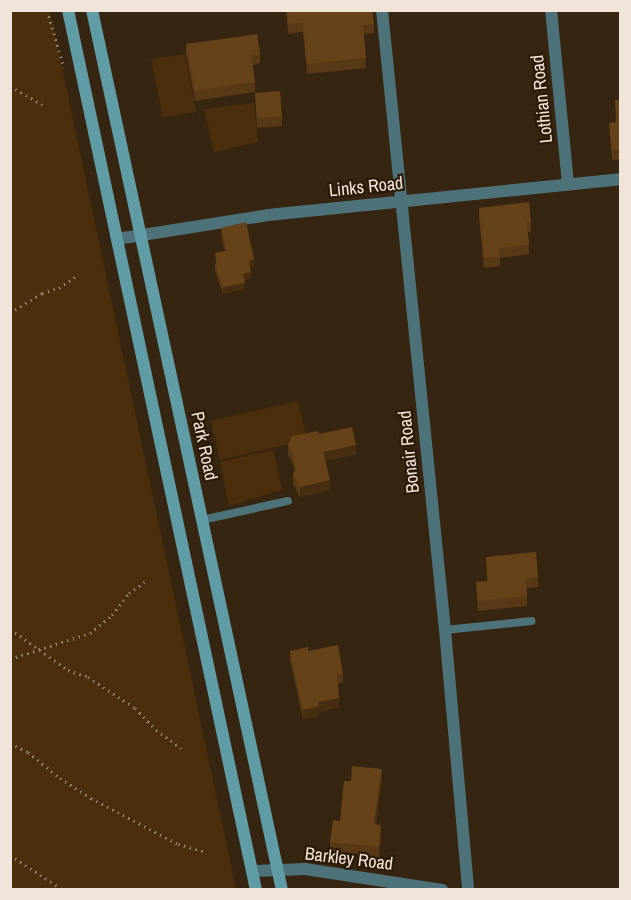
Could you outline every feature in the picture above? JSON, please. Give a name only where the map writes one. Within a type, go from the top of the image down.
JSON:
[{"type":"main road","points":[[68,10],[256,890]]},
{"type":"main road","name":"Park Road","points":[[92,10],[282,890]]},
{"type":"street","name":"Bonair Road","points":[[382,10],[446,630],[468,890]]},
{"type":"street","name":"Lothian Road","points":[[550,10],[568,184]]},
{"type":"street","name":"Links Road","points":[[117,239],[268,215],[621,179]]},
{"type":"street","name":"Barkley Road","points":[[252,871],[318,871],[442,890]]},
{"type":"lane","points":[[202,520],[288,501]]},
{"type":"lane","points":[[446,630],[532,621]]},
{"type":"path","points":[[10,86],[43,105]]},
{"type":"path","points":[[10,312],[42,293],[59,288],[79,274]]},
{"type":"path","points":[[10,659],[40,650],[63,639],[90,633],[103,624],[121,600],[145,582]]},
{"type":"path","points":[[10,629],[68,670],[88,677],[135,708],[156,730],[181,748]]},
{"type":"path","points":[[10,743],[28,752],[60,778],[91,798],[178,844],[203,851]]},
{"type":"path","points":[[10,855],[63,890]]},
{"type":"shaded area","points":[[10,11],[50,11],[236,889],[11,889]]},
{"type":"shaded area","points":[[185,54],[196,112],[163,117],[151,59]]},
{"type":"shaded area","points":[[254,103],[258,142],[214,152],[204,109]]},
{"type":"shaded area","points":[[298,401],[307,440],[220,460],[211,421]]},
{"type":"shaded area","points":[[273,450],[282,490],[229,506],[220,462]]},
{"type":"building","points":[[287,10],[372,10],[374,24],[363,25],[366,58],[307,64],[303,23],[288,24]]},
{"type":"building","points":[[257,34],[260,54],[251,55],[255,82],[195,91],[186,44]]},
{"type":"building","points":[[280,91],[282,116],[257,118],[255,93]]},
{"type":"building","points":[[615,100],[621,100],[621,149],[612,150],[609,123],[617,122]]},
{"type":"building","points":[[529,202],[531,222],[527,222],[529,245],[499,248],[500,256],[484,258],[479,208]]},
{"type":"building","points":[[246,222],[254,259],[249,261],[251,272],[243,274],[245,283],[223,287],[215,264],[217,264],[215,253],[227,251],[221,228]]},
{"type":"building","points":[[352,427],[356,445],[323,452],[330,480],[300,487],[293,473],[296,470],[288,445],[292,436],[318,431],[319,434]]},
{"type":"building","points":[[536,552],[538,577],[526,579],[527,596],[478,601],[476,582],[488,581],[486,557]]},
{"type":"building","points":[[338,645],[343,673],[337,674],[339,698],[318,702],[319,706],[303,710],[290,651],[308,647],[308,651]]},
{"type":"building","points":[[352,766],[382,769],[374,824],[381,825],[379,847],[330,842],[333,820],[340,821],[344,781],[351,781]]}]
